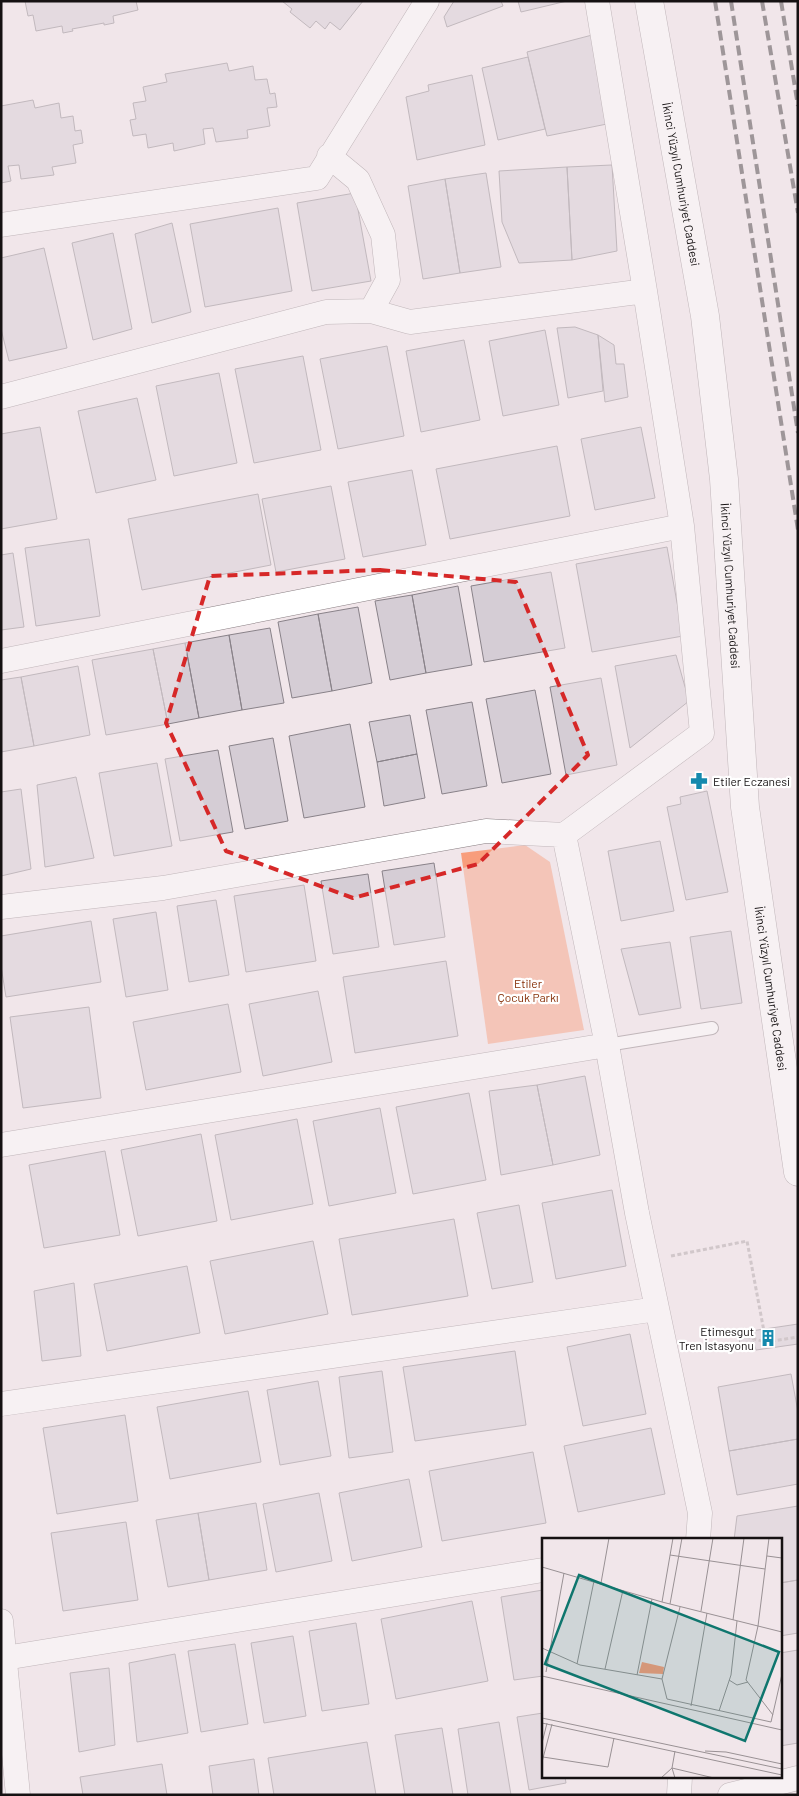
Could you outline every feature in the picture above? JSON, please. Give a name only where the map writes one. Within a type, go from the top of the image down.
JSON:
[{"type":"main road","name":"İkinci Yüzyıl Cumhuriyet Caddesi","points":[[649,1],[705,316],[724,479],[745,807],[798,1172]]},
{"type":"street","points":[[1,225],[317,178],[427,1]]},
{"type":"street","points":[[1,907],[162,888],[486,831],[564,835],[702,733],[682,526],[597,1]]},
{"type":"street","points":[[329,156],[358,180],[384,235],[388,280],[371,311]]},
{"type":"street","points":[[1,397],[326,312],[371,311],[410,322],[645,291]]},
{"type":"street","points":[[1,661],[682,526]]},
{"type":"street","points":[[564,835],[607,1045],[637,1213],[700,1513],[698,1538]]},
{"type":"street","points":[[1,1145],[607,1045]]},
{"type":"street","points":[[1,1404],[657,1309]]},
{"type":"street","points":[[5,1658],[542,1570]]},
{"type":"street","points":[[1,1621],[18,1795]]},
{"type":"street","points":[[679,1795],[680,1778]]},
{"type":"street","points":[[730,1795],[798,1778]]},
{"type":"lane","points":[[607,1045],[712,1028]]},
{"type":"path","points":[[647,1261],[747,1241],[766,1342]]},
{"type":"path","points":[[746,1337],[766,1342],[798,1337]]},
{"type":"highlighted area","points":[[380,570],[516,582],[588,755],[478,864],[353,898],[226,851],[166,723],[210,576]]},
{"type":"green space","name":"Etiler Çocuk Parkı","points":[[525,845],[550,862],[584,1030],[488,1044],[461,853]]},
{"type":"building","points":[[25,1],[136,1],[138,10],[113,16],[114,23],[72,29],[73,31],[63,33],[62,26],[36,31],[33,15],[28,16]]},
{"type":"building","points":[[282,1],[363,1],[340,30],[330,22],[325,29],[316,21],[310,28],[290,12],[292,9]]},
{"type":"building","points":[[454,1],[501,1],[503,6],[447,27],[444,17]]},
{"type":"building","points":[[518,1],[567,1],[521,12]]},
{"type":"building","points":[[596,34],[612,123],[547,136],[527,52]]},
{"type":"building","points":[[528,57],[545,129],[498,140],[482,68]]},
{"type":"building","points":[[227,63],[229,71],[253,66],[255,80],[267,79],[270,94],[275,93],[277,107],[267,108],[270,126],[247,130],[248,138],[216,142],[213,128],[203,129],[205,144],[174,151],[173,143],[148,148],[146,134],[133,136],[130,120],[136,119],[133,103],[146,101],[143,87],[167,82],[165,74]]},
{"type":"building","points":[[472,75],[485,145],[417,160],[406,97],[429,91],[428,85]]},
{"type":"building","points":[[33,100],[35,108],[59,103],[61,118],[73,116],[75,131],[81,130],[83,143],[73,145],[76,163],[52,167],[54,175],[21,179],[19,165],[8,166],[11,181],[1,183],[1,106]]},
{"type":"building","points":[[612,165],[617,251],[572,260],[567,167]]},
{"type":"building","points":[[567,167],[572,260],[519,263],[502,222],[499,171]]},
{"type":"building","points":[[486,173],[501,267],[460,273],[445,179]]},
{"type":"building","points":[[445,179],[460,273],[423,279],[408,186]]},
{"type":"building","points":[[355,193],[371,281],[312,291],[297,203]]},
{"type":"building","points":[[278,208],[292,291],[205,307],[190,224]]},
{"type":"building","points":[[172,223],[191,312],[152,323],[135,234]]},
{"type":"building","points":[[113,233],[132,329],[93,340],[72,243]]},
{"type":"building","points":[[44,248],[67,348],[9,361],[1,329],[1,258]]},
{"type":"building","points":[[575,327],[598,335],[603,391],[568,398],[557,328]]},
{"type":"building","points":[[545,330],[559,405],[503,416],[489,341]]},
{"type":"building","points":[[598,335],[614,345],[616,364],[624,364],[628,397],[605,402]]},
{"type":"building","points":[[464,340],[480,420],[421,432],[406,351]]},
{"type":"building","points":[[387,346],[404,436],[338,449],[320,359]]},
{"type":"building","points":[[303,356],[321,450],[254,463],[235,369]]},
{"type":"building","points":[[219,373],[237,463],[174,476],[156,386]]},
{"type":"building","points":[[137,398],[156,480],[96,493],[78,411]]},
{"type":"building","points":[[40,427],[57,519],[1,529],[1,434]]},
{"type":"building","points":[[641,427],[655,498],[595,510],[581,439]]},
{"type":"building","points":[[557,446],[570,516],[450,539],[436,469]]},
{"type":"building","points":[[412,470],[426,545],[363,557],[348,482]]},
{"type":"building","points":[[331,486],[345,559],[276,572],[262,499]]},
{"type":"building","points":[[258,494],[271,565],[142,590],[128,519]]},
{"type":"building","points":[[89,539],[100,616],[36,626],[25,548]]},
{"type":"building","points":[[667,547],[683,636],[592,652],[576,564]]},
{"type":"building","points":[[13,553],[24,627],[1,630],[1,555]]},
{"type":"building","points":[[551,572],[565,648],[484,662],[471,586]]},
{"type":"building","points":[[458,586],[472,665],[426,673],[412,595]]},
{"type":"building","points":[[412,595],[426,673],[390,680],[375,601]]},
{"type":"building","points":[[358,607],[372,683],[332,691],[318,614]]},
{"type":"building","points":[[318,614],[332,691],[292,698],[278,622]]},
{"type":"building","points":[[270,628],[284,703],[242,710],[229,635]]},
{"type":"building","points":[[229,635],[242,710],[199,718],[185,643]]},
{"type":"building","points":[[185,643],[199,718],[168,724],[153,649]]},
{"type":"building","points":[[153,649],[168,724],[106,735],[92,660]]},
{"type":"building","points":[[676,655],[689,701],[630,748],[615,666]]},
{"type":"building","points":[[78,666],[90,735],[34,746],[21,677]]},
{"type":"building","points":[[21,677],[34,746],[1,752],[1,680]]},
{"type":"building","points":[[601,678],[617,765],[566,775],[550,687]]},
{"type":"building","points":[[535,690],[551,774],[502,783],[486,699]]},
{"type":"building","points":[[472,702],[487,786],[442,794],[426,710]]},
{"type":"building","points":[[410,715],[417,754],[377,762],[369,722]]},
{"type":"building","points":[[350,724],[365,807],[304,818],[289,736]]},
{"type":"building","points":[[273,738],[288,821],[245,829],[229,746]]},
{"type":"building","points":[[218,750],[233,832],[180,841],[165,759]]},
{"type":"building","points":[[417,754],[425,798],[384,806],[377,762]]},
{"type":"building","points":[[157,763],[172,846],[114,856],[99,773]]},
{"type":"building","points":[[76,777],[94,858],[45,867],[37,785]]},
{"type":"building","points":[[21,789],[31,869],[1,876],[1,792]]},
{"type":"building","points":[[707,791],[728,892],[686,900],[667,807],[681,804],[680,797]]},
{"type":"building","points":[[660,841],[674,911],[621,921],[608,851]]},
{"type":"building","points":[[434,863],[445,937],[394,945],[382,871]]},
{"type":"building","points":[[368,874],[379,947],[333,954],[321,881]]},
{"type":"building","points":[[304,885],[316,961],[246,972],[234,896]]},
{"type":"building","points":[[216,900],[229,975],[189,982],[177,906]]},
{"type":"building","points":[[156,912],[168,990],[126,997],[113,919]]},
{"type":"building","points":[[91,921],[101,982],[6,997],[1,966],[1,936]]},
{"type":"building","points":[[731,931],[742,1003],[701,1009],[690,937]]},
{"type":"building","points":[[670,942],[681,1008],[639,1015],[621,949]]},
{"type":"building","points":[[446,961],[458,1036],[355,1053],[343,977]]},
{"type":"building","points":[[318,991],[332,1062],[263,1076],[249,1004]]},
{"type":"building","points":[[228,1004],[241,1072],[146,1090],[133,1022]]},
{"type":"building","points":[[89,1007],[101,1098],[23,1108],[10,1017]]},
{"type":"building","points":[[585,1076],[600,1155],[553,1165],[537,1085]]},
{"type":"building","points":[[537,1085],[553,1165],[501,1175],[489,1091]]},
{"type":"building","points":[[469,1093],[486,1180],[413,1194],[396,1107]]},
{"type":"building","points":[[380,1108],[396,1193],[329,1206],[313,1121]]},
{"type":"building","points":[[297,1119],[313,1204],[231,1220],[215,1135]]},
{"type":"building","points":[[201,1134],[217,1221],[138,1236],[121,1150]]},
{"type":"building","points":[[105,1151],[120,1235],[44,1248],[29,1165]]},
{"type":"building","points":[[612,1190],[626,1266],[556,1279],[542,1203]]},
{"type":"building","points":[[519,1205],[533,1282],[492,1289],[477,1213]]},
{"type":"building","points":[[454,1219],[468,1296],[352,1315],[339,1239]]},
{"type":"building","points":[[313,1241],[328,1314],[225,1334],[210,1261]]},
{"type":"building","points":[[187,1266],[200,1333],[107,1351],[94,1284]]},
{"type":"building","points":[[74,1283],[81,1356],[42,1361],[34,1291]]},
{"type":"building","name":"Etimesgut Tren İstasyonu","points":[[798,1324],[798,1344],[756,1350],[754,1342],[740,1344],[738,1333]]},
{"type":"building","points":[[630,1334],[646,1414],[583,1426],[567,1347]]},
{"type":"building","points":[[515,1351],[526,1425],[415,1441],[403,1367]]},
{"type":"building","points":[[382,1371],[393,1452],[349,1458],[339,1377]]},
{"type":"building","points":[[791,1374],[798,1412],[798,1439],[729,1451],[718,1387]]},
{"type":"building","points":[[318,1381],[331,1456],[280,1465],[267,1390]]},
{"type":"building","points":[[248,1391],[261,1462],[170,1479],[157,1407]]},
{"type":"building","points":[[125,1415],[138,1501],[57,1514],[43,1428]]},
{"type":"building","points":[[651,1428],[665,1494],[578,1512],[564,1446]]},
{"type":"building","points":[[798,1439],[798,1484],[737,1495],[729,1451]]},
{"type":"building","points":[[533,1452],[546,1523],[442,1541],[429,1471]]},
{"type":"building","points":[[409,1479],[422,1547],[352,1561],[339,1493]]},
{"type":"building","points":[[319,1493],[332,1561],[276,1572],[263,1504]]},
{"type":"building","points":[[256,1503],[267,1570],[209,1580],[198,1513]]},
{"type":"building","points":[[798,1506],[798,1580],[782,1583],[782,1538],[734,1538],[737,1516]]},
{"type":"building","points":[[198,1513],[209,1580],[168,1587],[156,1520]]},
{"type":"building","points":[[126,1522],[138,1600],[63,1611],[51,1533]]},
{"type":"building","points":[[798,1580],[798,1633],[782,1636],[782,1583]]},
{"type":"building","points":[[542,1590],[542,1676],[514,1680],[501,1597]]},
{"type":"building","points":[[472,1601],[488,1681],[396,1699],[381,1619]]},
{"type":"building","points":[[356,1623],[369,1704],[322,1711],[309,1631]]},
{"type":"building","points":[[293,1636],[306,1716],[264,1723],[251,1643]]},
{"type":"building","points":[[235,1644],[248,1724],[201,1732],[188,1651]]},
{"type":"building","points":[[798,1650],[798,1743],[782,1746],[782,1653]]},
{"type":"building","points":[[175,1654],[188,1733],[137,1742],[129,1663]]},
{"type":"building","points":[[109,1668],[115,1745],[79,1752],[70,1673]]},
{"type":"building","points":[[542,1713],[542,1778],[565,1778],[566,1783],[529,1790],[517,1717]]},
{"type":"building","points":[[499,1722],[511,1795],[468,1795],[458,1729]]},
{"type":"building","points":[[442,1728],[453,1795],[405,1795],[395,1735]]},
{"type":"building","points":[[367,1742],[376,1795],[274,1795],[268,1758]]},
{"type":"building","points":[[254,1759],[259,1795],[213,1795],[209,1766]]},
{"type":"building","points":[[162,1764],[167,1795],[83,1795],[80,1777]]},
{"type":"railway","points":[[715,1],[798,530]]},
{"type":"railway","points":[[731,1],[798,433]]},
{"type":"railway","points":[[762,1],[798,213]]},
{"type":"railway","points":[[781,1],[798,106]]},
{"type":"place","name":"Etiler Eczanesi","points":[[699,781]]},
{"type":"place","name":"Etimesgut Tren İstasyonu","points":[[768,1338]]}]
